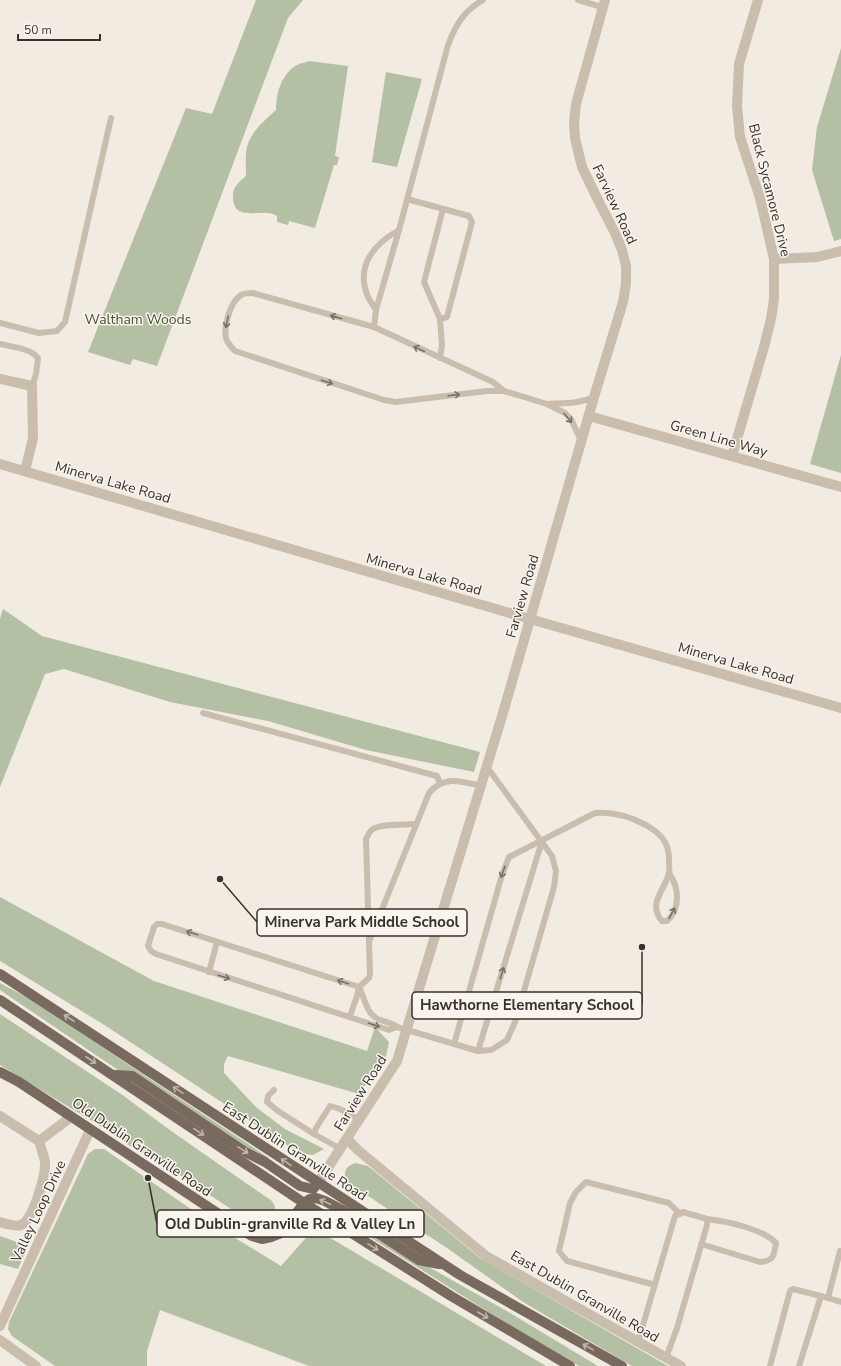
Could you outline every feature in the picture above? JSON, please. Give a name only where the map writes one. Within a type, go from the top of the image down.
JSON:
[{"type":"main road","name":"East Dublin Granville Road","points":[[0,974],[460,1275],[622,1366]]},
{"type":"main road","points":[[0,1000],[114,1075],[304,1204],[451,1296],[570,1366]]},
{"type":"main road","name":"Old Dublin Granville Road","points":[[0,1072],[19,1082],[252,1236],[262,1239],[281,1233],[304,1204]]},
{"type":"main road","points":[[114,1075],[132,1076],[300,1186],[314,1189],[318,1183]]},
{"type":"main road","points":[[304,1204],[310,1199],[316,1198],[325,1201],[369,1227],[419,1260],[445,1265]]},
{"type":"street","name":"Black Sycamore Drive","points":[[732,456],[771,320],[774,299],[774,259],[760,198],[740,137],[737,106],[739,64],[758,0]]},
{"type":"street","name":"Farview Road","points":[[318,1183],[348,1140],[397,1061],[408,1029],[444,903],[487,767],[588,416],[621,309],[626,284],[626,266],[622,250],[582,166],[575,138],[574,123],[576,104],[603,4]]},
{"type":"street","points":[[774,259],[817,257],[841,251]]},
{"type":"street","points":[[0,379],[32,387],[33,438],[25,471]]},
{"type":"street","name":"Green Line Way","points":[[588,416],[841,487]]},
{"type":"street","name":"Minerva Lake Road","points":[[0,464],[841,708]]},
{"type":"street","points":[[0,1116],[39,1141],[45,1163],[40,1187],[28,1221],[21,1225],[0,1222]]},
{"type":"street","points":[[39,1141],[71,1117]]},
{"type":"street","name":"Valley Loop Drive","points":[[0,1326],[90,1130]]},
{"type":"street","name":"East Dublin Granville Road","points":[[348,1140],[359,1151],[486,1256],[680,1366]]},
{"type":"street","points":[[0,1340],[36,1366]]},
{"type":"lane","points":[[374,327],[376,310],[399,230],[448,45],[454,29],[463,16],[474,5],[483,0]]},
{"type":"lane","points":[[578,0],[603,4]]},
{"type":"lane","points":[[0,323],[39,333],[57,331],[66,322],[111,118]]},
{"type":"lane","points":[[407,199],[468,216],[472,222],[447,317],[440,319]]},
{"type":"lane","points":[[440,358],[442,345],[440,319],[424,282],[443,209]]},
{"type":"lane","points":[[376,310],[368,297],[365,286],[364,277],[366,267],[370,255],[375,247],[399,230]]},
{"type":"lane","points":[[504,391],[493,382],[374,327],[253,293],[242,294],[234,301],[227,319],[225,332],[227,341],[235,351],[384,400],[396,402],[487,391],[504,391],[546,404],[565,413],[571,419],[581,441]]},
{"type":"lane","points":[[0,344],[23,349],[35,354],[38,358],[36,374],[32,387]]},
{"type":"lane","points":[[546,404],[585,401],[594,397]]},
{"type":"lane","points":[[203,713],[437,776],[440,783]]},
{"type":"lane","points":[[397,1027],[389,1030],[350,1016],[156,954],[151,951],[148,946],[154,927],[157,924],[162,924],[359,987],[370,1010],[377,1018],[392,1023],[397,1027],[408,1029],[478,1051],[491,1050],[507,1040],[515,1022],[554,887],[556,871],[552,856],[487,767]]},
{"type":"lane","points":[[369,942],[429,793],[440,783],[455,781],[481,786]]},
{"type":"lane","points":[[454,1044],[502,875],[509,857],[595,813],[608,812],[641,823],[654,830],[665,840],[670,854],[669,873],[660,891],[655,909],[657,916],[662,921],[666,921],[672,916],[677,901],[674,881],[669,873]]},
{"type":"lane","points":[[350,1016],[359,987],[369,978],[370,974],[366,839],[374,828],[380,826],[416,824]]},
{"type":"lane","points":[[478,1051],[542,841]]},
{"type":"lane","points":[[209,972],[218,942]]},
{"type":"lane","points":[[274,1090],[268,1096],[267,1102],[278,1111],[314,1134],[341,1149]]},
{"type":"lane","points":[[314,1134],[316,1128],[330,1106],[340,1109],[360,1120]]},
{"type":"lane","points":[[656,1285],[567,1261],[562,1257],[559,1251],[570,1203],[576,1192],[586,1182],[669,1203],[680,1214]]},
{"type":"lane","points":[[638,1342],[656,1285],[675,1216],[683,1212],[707,1220],[720,1220],[765,1234],[776,1243],[772,1258],[767,1262],[760,1262],[701,1244]]},
{"type":"lane","points":[[666,1358],[677,1328],[707,1225],[707,1220]]},
{"type":"lane","points":[[828,1298],[840,1251]]},
{"type":"lane","points":[[834,1275],[841,1277]]},
{"type":"lane","points":[[770,1366],[790,1291],[793,1289],[841,1302]]},
{"type":"lane","points":[[799,1366],[821,1296]]},
{"type":"green space","name":"Waltham Woods","points":[[256,0],[303,0],[288,18],[157,366],[133,359],[130,365],[88,352],[186,108],[212,114]]},
{"type":"green space","points":[[841,48],[841,239],[834,241],[812,170],[817,127]]},
{"type":"green space","points":[[309,61],[348,66],[335,156],[339,157],[337,165],[334,165],[315,228],[289,221],[288,225],[277,222],[277,216],[272,213],[245,213],[239,211],[235,206],[233,199],[233,191],[238,183],[246,176],[246,150],[249,141],[259,126],[276,110],[278,91],[283,79],[297,65]]},
{"type":"green space","points":[[386,72],[422,79],[397,167],[372,162]]},
{"type":"green space","points":[[841,355],[841,473],[810,464]]},
{"type":"green space","points":[[3,609],[42,636],[480,752],[474,772],[366,750],[268,721],[170,702],[64,669],[45,674],[0,787],[0,619]]},
{"type":"green space","points":[[0,897],[154,981],[367,1051],[375,1027],[389,1042],[386,1056],[359,1094],[228,1056],[224,1064],[224,1073],[257,1108],[285,1129],[324,1149],[313,1155],[299,1153],[106,1026],[0,961]]},
{"type":"green space","points":[[0,983],[28,998],[269,1158],[266,1163],[118,1070],[0,990]]},
{"type":"green space","points":[[0,1014],[121,1094],[272,1201],[276,1212],[275,1214],[263,1222],[261,1219],[250,1219],[240,1215],[166,1166],[133,1148],[105,1129],[0,1065]]},
{"type":"green space","points":[[95,1149],[104,1149],[217,1227],[281,1266],[311,1232],[322,1233],[546,1366],[309,1366],[160,1310],[147,1351],[147,1366],[55,1366],[12,1336],[8,1329],[9,1322],[88,1154]]},
{"type":"green space","points":[[355,1163],[368,1166],[480,1258],[668,1366],[632,1366],[523,1302],[447,1248],[347,1182],[345,1176],[346,1170],[349,1166]]},
{"type":"green space","points":[[360,1224],[404,1253],[505,1310],[598,1366],[579,1366],[509,1325],[357,1229]]},
{"type":"green space","points":[[0,1236],[28,1246],[18,1269],[0,1264]]},
{"type":"place","name":"Minerva Park Middle School","points":[[220,879]]},
{"type":"place","name":"Hawthorne Elementary School","points":[[642,947]]},
{"type":"place","name":"Old Dublin-granville Rd & Valley Ln","points":[[148,1178]]}]
